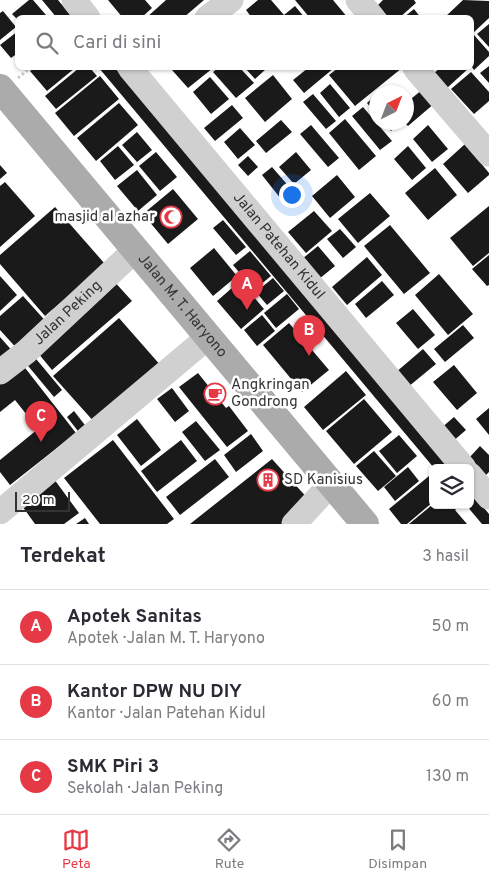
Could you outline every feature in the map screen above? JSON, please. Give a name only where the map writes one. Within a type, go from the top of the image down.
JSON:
[{"type":"main road","name":"Jalan M. T. Haryono","points":[[2,95],[365,524]]},
{"type":"street","points":[[74,0],[86,15]]},
{"type":"street","points":[[210,15],[231,0]]},
{"type":"street","points":[[358,0],[370,15]]},
{"type":"street","name":"Jalan Patehan Kidul","points":[[135,70],[461,464]]},
{"type":"street","points":[[418,70],[489,154]]},
{"type":"street","name":"Jalan Peking","points":[[0,372],[26,352],[134,251]]},
{"type":"street","points":[[0,512],[207,338]]},
{"type":"street","points":[[474,480],[489,497]]},
{"type":"street","points":[[294,524],[331,484]]},
{"type":"building","points":[[29,0],[33,0],[46,15],[15,15],[15,17],[12,14]]},
{"type":"building","points":[[42,0],[58,0],[70,15],[54,15]]},
{"type":"building","points":[[108,0],[145,0],[152,8],[144,15],[120,15]]},
{"type":"building","points":[[166,0],[204,0],[186,15],[149,15]]},
{"type":"building","points":[[258,0],[271,0],[284,15],[250,15],[246,10]]},
{"type":"building","points":[[295,0],[333,0],[346,15],[308,15]]},
{"type":"building","points":[[383,0],[414,0],[416,3],[402,15],[386,15],[378,5]]},
{"type":"building","points":[[463,0],[489,1],[489,18],[474,32],[474,15],[447,15]]},
{"type":"building","points":[[295,6],[302,15],[284,15]]},
{"type":"building","points":[[414,9],[419,15],[407,15]]},
{"type":"building","points":[[3,11],[15,28],[0,40],[0,13]]},
{"type":"building","points":[[489,24],[489,47],[477,34]]},
{"type":"building","points":[[15,33],[15,55],[11,58],[0,45]]},
{"type":"building","points":[[474,35],[489,52],[489,56],[474,70]]},
{"type":"building","points":[[489,66],[489,83],[480,73]]},
{"type":"building","points":[[31,70],[73,70],[47,91],[30,71]]},
{"type":"building","points":[[77,70],[92,70],[97,76],[56,109],[45,96]]},
{"type":"building","points":[[101,70],[117,70],[447,464],[431,464]]},
{"type":"building","points":[[172,70],[210,70],[188,88]]},
{"type":"building","points":[[216,70],[242,70],[254,83],[236,98],[213,72]]},
{"type":"building","points":[[247,70],[265,70],[255,79]]},
{"type":"building","points":[[306,70],[332,70],[304,93],[293,80]]},
{"type":"building","points":[[335,70],[400,70],[381,85],[369,85],[369,95],[355,106],[329,75]]},
{"type":"building","points":[[438,70],[467,70],[447,88],[434,73]]},
{"type":"building","points":[[471,72],[489,92],[489,101],[474,114],[451,89]]},
{"type":"building","points":[[273,75],[292,99],[265,122],[245,98]]},
{"type":"building","points":[[100,76],[119,99],[74,136],[55,113]]},
{"type":"building","points":[[210,77],[229,99],[211,114],[193,92]]},
{"type":"building","points":[[330,84],[350,108],[339,117],[320,93]]},
{"type":"building","points":[[423,89],[435,103],[414,121],[414,96]]},
{"type":"building","points":[[313,94],[336,121],[326,129],[303,102]]},
{"type":"building","points":[[119,103],[138,125],[96,161],[77,138]]},
{"type":"building","points":[[232,105],[243,118],[215,141],[204,128]]},
{"type":"building","points":[[363,107],[369,114],[369,130],[383,130],[392,141],[380,150],[352,116]]},
{"type":"building","points":[[345,119],[376,156],[359,170],[329,133]]},
{"type":"building","points":[[281,120],[292,132],[266,153],[256,141]]},
{"type":"building","points":[[311,125],[339,158],[328,167],[300,134]]},
{"type":"building","points":[[428,125],[448,149],[432,162],[413,139]]},
{"type":"building","points":[[240,128],[255,145],[238,159],[224,142]]},
{"type":"building","points":[[137,132],[152,150],[137,162],[122,145]]},
{"type":"building","points":[[465,144],[489,173],[468,193],[443,164]]},
{"type":"building","points":[[118,146],[134,165],[115,180],[100,161]]},
{"type":"building","points":[[408,146],[426,168],[412,180],[394,159]]},
{"type":"building","points":[[156,152],[177,177],[160,191],[139,166]]},
{"type":"building","points":[[296,152],[311,170],[294,184],[279,167]]},
{"type":"building","points":[[248,156],[258,167],[248,176],[238,165]]},
{"type":"building","points":[[0,165],[7,173],[0,179]]},
{"type":"building","points":[[272,167],[292,190],[281,199],[262,175]]},
{"type":"building","points":[[435,168],[457,195],[428,220],[405,193]]},
{"type":"building","points":[[137,170],[157,195],[138,211],[117,186]]},
{"type":"building","points":[[337,175],[355,197],[330,218],[312,196]]},
{"type":"building","points":[[5,182],[35,216],[0,247],[0,186]]},
{"type":"building","name":"masjid al azhar","points":[[173,189],[198,219],[168,244],[143,214]]},
{"type":"building","points":[[370,193],[390,216],[358,243],[338,219]]},
{"type":"building","points":[[489,206],[489,253],[473,266],[450,238]]},
{"type":"building","points":[[55,207],[105,264],[45,316],[0,264],[0,255]]},
{"type":"building","points":[[314,211],[332,231],[306,253],[288,232]]},
{"type":"building","points":[[223,220],[246,247],[236,255],[213,228]]},
{"type":"building","points":[[390,225],[430,273],[404,294],[364,246]]},
{"type":"building","points":[[340,229],[356,247],[343,258],[327,239]]},
{"type":"building","points":[[318,246],[335,266],[319,279],[302,259]]},
{"type":"building","points":[[214,248],[237,276],[213,296],[190,268]]},
{"type":"building","points":[[250,251],[271,276],[254,290],[233,265]]},
{"type":"building","points":[[489,255],[489,285],[487,286],[472,269]]},
{"type":"building","points":[[367,257],[382,275],[347,305],[332,287]]},
{"type":"building","points":[[439,274],[473,314],[448,335],[415,295]]},
{"type":"building","points":[[0,276],[17,295],[0,311]]},
{"type":"building","points":[[273,278],[284,291],[267,305],[256,292]]},
{"type":"building","points":[[112,279],[132,301],[52,370],[33,347]]},
{"type":"building","points":[[240,281],[264,309],[241,329],[217,301]]},
{"type":"building","points":[[382,281],[394,295],[366,318],[355,304]]},
{"type":"building","points":[[287,294],[299,309],[276,328],[264,313]]},
{"type":"building","points":[[23,296],[50,326],[20,352],[0,330],[0,316]]},
{"type":"building","points":[[413,309],[435,335],[418,349],[396,323]]},
{"type":"building","points":[[262,315],[275,331],[257,346],[244,330]]},
{"type":"building","points":[[119,318],[162,367],[96,424],[53,376]]},
{"type":"building","points":[[289,323],[329,370],[302,392],[263,345]]},
{"type":"building","points":[[463,325],[474,338],[445,362],[434,349]]},
{"type":"building","points":[[0,337],[15,354],[0,367]]},
{"type":"building","points":[[423,349],[436,364],[408,387],[395,373]]},
{"type":"building","points":[[32,354],[62,390],[54,397],[24,361]]},
{"type":"building","points":[[22,364],[76,433],[10,485],[0,472],[0,460],[38,429],[15,400],[0,412],[0,382]]},
{"type":"building","points":[[454,365],[477,393],[457,410],[433,382]]},
{"type":"building","points":[[346,371],[366,395],[323,430],[304,407]]},
{"type":"building","points":[[198,373],[226,408],[229,406],[248,431],[227,447],[179,387]]},
{"type":"building","points":[[172,388],[189,411],[175,422],[157,399]]},
{"type":"building","points":[[364,399],[392,432],[354,464],[326,431]]},
{"type":"building","points":[[489,408],[489,435],[476,419]]},
{"type":"building","points":[[74,411],[88,429],[81,435],[67,417]]},
{"type":"building","points":[[454,417],[466,430],[452,442],[440,429]]},
{"type":"building","points":[[137,419],[161,450],[141,466],[117,435]]},
{"type":"building","points":[[196,421],[220,450],[205,461],[182,432]]},
{"type":"building","points":[[251,434],[263,451],[236,472],[224,455]]},
{"type":"building","points":[[399,435],[417,456],[397,473],[379,451]]},
{"type":"building","points":[[113,440],[174,519],[167,524],[100,524],[64,478]]},
{"type":"building","points":[[181,440],[197,461],[157,492],[141,471]]},
{"type":"building","points":[[480,446],[489,455],[489,472],[486,475],[469,458]]},
{"type":"building","points":[[374,451],[396,476],[378,491],[356,466]]},
{"type":"building","points":[[215,459],[229,477],[180,515],[166,497]]},
{"type":"building","name":"SD Kanisius","points":[[272,459],[310,501],[288,524],[190,524]]},
{"type":"building","points":[[408,467],[419,481],[395,501],[384,487]]},
{"type":"building","points":[[429,476],[429,505],[407,524],[401,524],[389,509]]},
{"type":"building","points":[[54,479],[79,513],[64,524],[35,524],[20,503]]},
{"type":"building","points":[[474,496],[489,514],[489,524],[482,524],[469,509],[474,509]]},
{"type":"building","points":[[429,507],[429,509],[456,509],[455,510],[467,524],[409,524]]},
{"type":"building","points":[[85,518],[89,524],[76,524]]},
{"type":"place","name":"masjid al azhar","points":[[171,217]]},
{"type":"place","name":"Apotek Sanitas","points":[[247,310]]},
{"type":"place","name":"Kantor DPW NU DIY","points":[[309,356]]},
{"type":"place","name":"Angkringan Gondrong","points":[[215,394]]},
{"type":"place","name":"SMK Piri 3","points":[[41,442]]},
{"type":"place","name":"SD Kanisius","points":[[268,480]]}]
